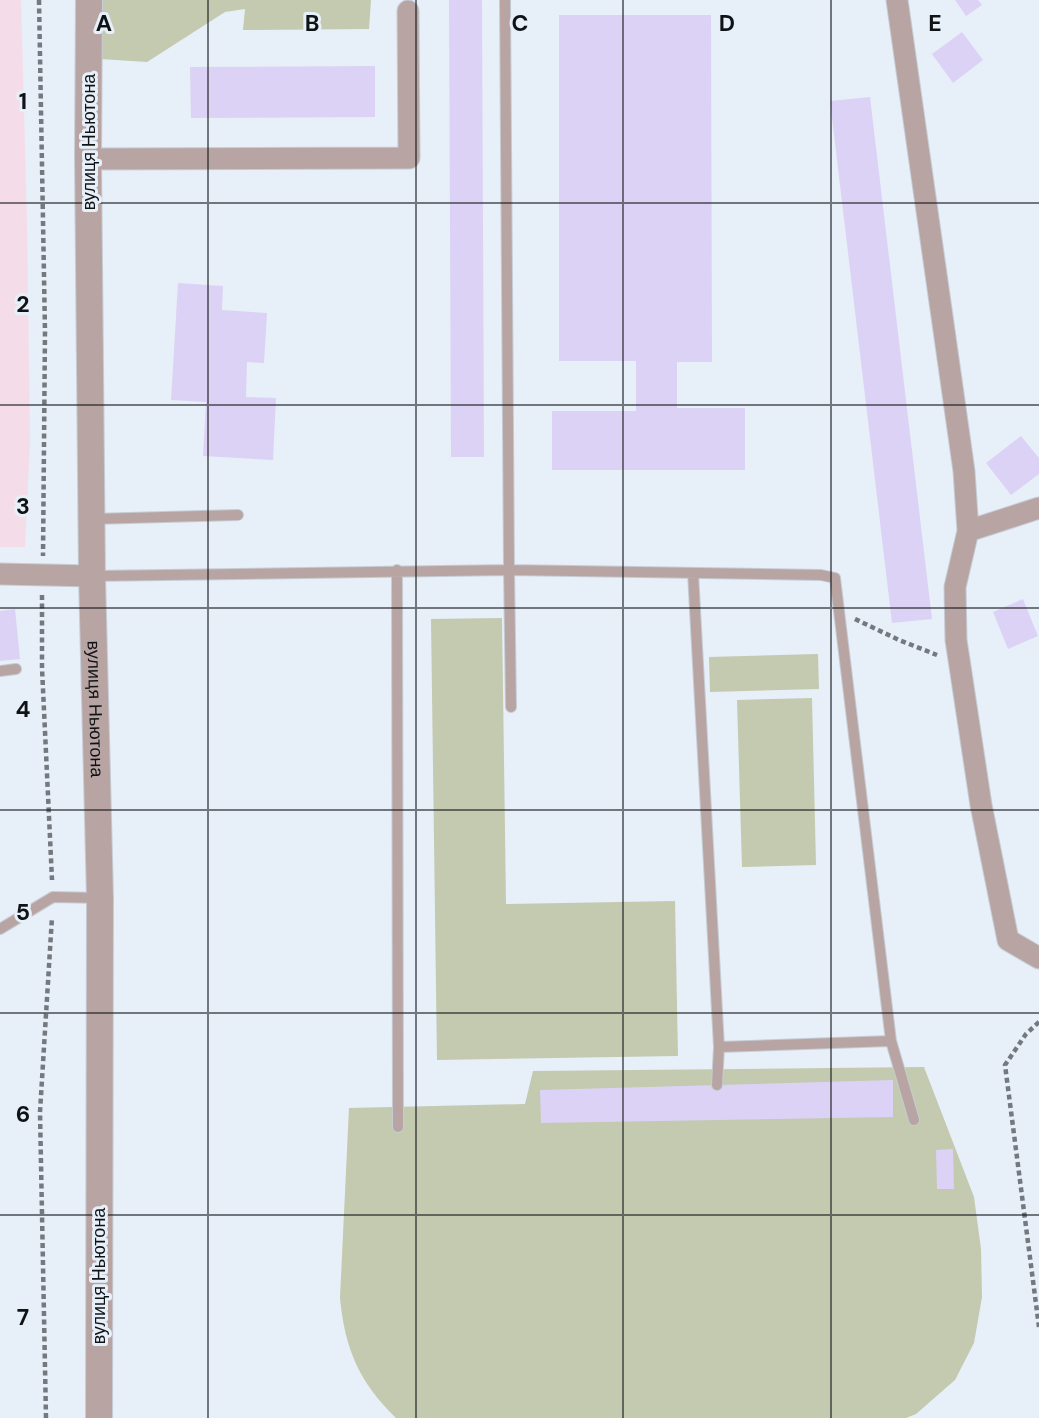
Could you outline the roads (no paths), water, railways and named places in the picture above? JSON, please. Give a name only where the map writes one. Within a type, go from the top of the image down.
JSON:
[{"type":"street","name":"вулиця Ньютона","points":[[89,0],[92,576],[100,898],[99,1418]]},
{"type":"street","points":[[897,0],[964,471],[968,531],[955,587],[958,655],[981,804],[1008,940],[1039,958]]},
{"type":"street","points":[[88,159],[409,158],[408,11]]},
{"type":"street","points":[[968,531],[1039,508]]},
{"type":"street","points":[[0,574],[37,583],[92,576]]},
{"type":"lane","points":[[505,0],[511,706]]},
{"type":"lane","points":[[92,519],[238,515]]},
{"type":"lane","points":[[397,570],[398,1127]]},
{"type":"lane","points":[[92,576],[509,570],[821,575],[835,578],[891,1041],[914,1120]]},
{"type":"lane","points":[[693,573],[719,1047],[717,1085]]},
{"type":"lane","points":[[0,671],[16,669]]},
{"type":"lane","points":[[0,929],[53,897],[100,898]]},
{"type":"lane","points":[[719,1047],[891,1041]]}]
